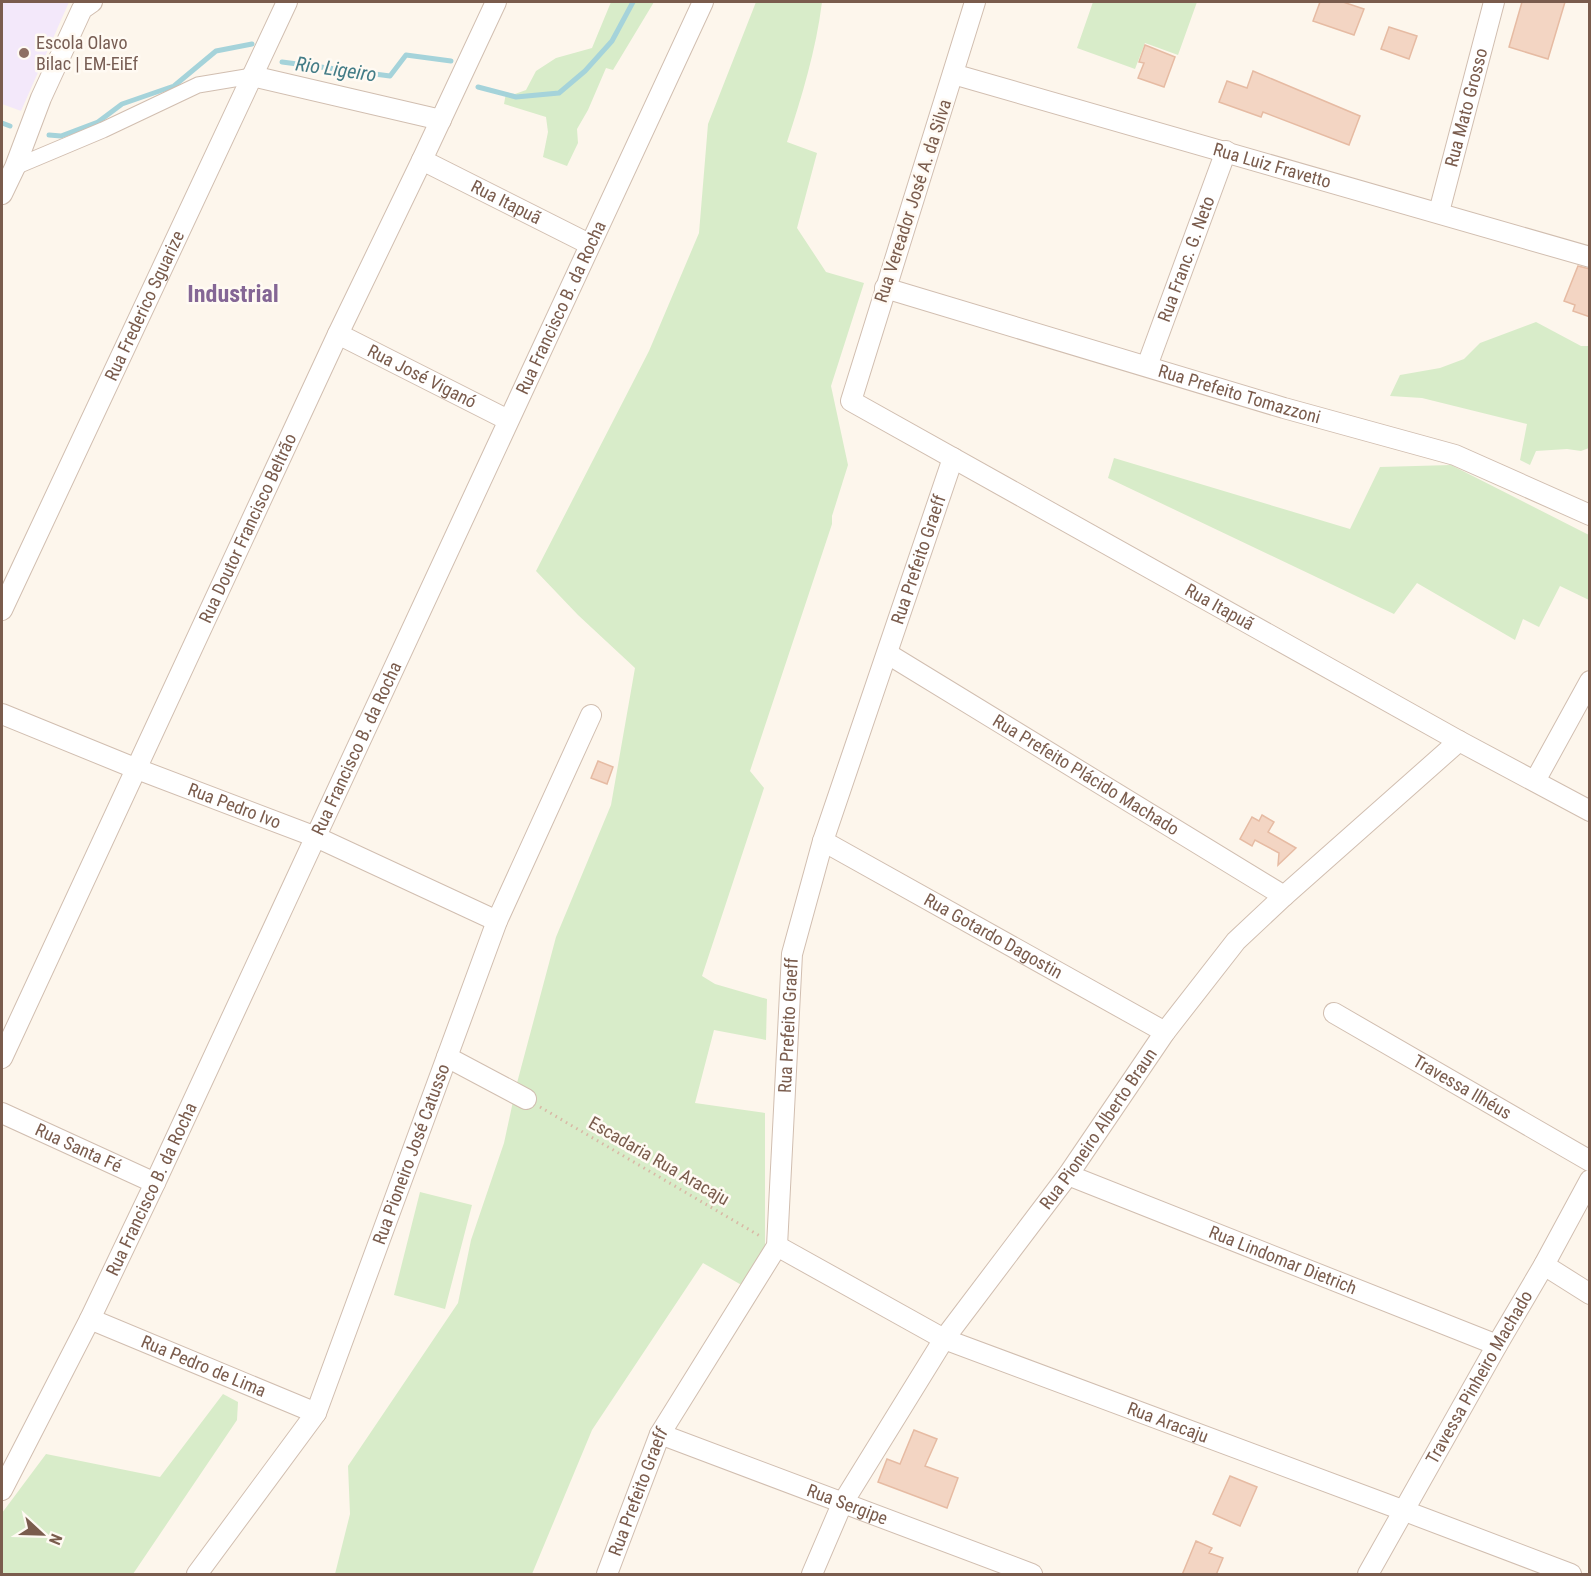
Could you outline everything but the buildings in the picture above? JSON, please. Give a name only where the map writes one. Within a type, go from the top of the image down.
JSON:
[{"type":"street","points":[[2,194],[15,167],[41,98],[82,9],[92,2]]},
{"type":"street","name":"Rua Frederico Sguarize","points":[[2,610],[287,2]]},
{"type":"street","name":"Rua Doutor Francisco Beltrão","points":[[2,1058],[338,334],[496,2]]},
{"type":"street","name":"Rua Francisco B. da Rocha","points":[[2,1490],[90,1319],[155,1183],[703,2]]},
{"type":"street","name":"Rua Vereador José A. da Silva","points":[[851,401],[975,2]]},
{"type":"street","name":"Rua Mato Grosso","points":[[1439,212],[1494,2]]},
{"type":"street","name":"Rua Luiz Fravetto","points":[[953,74],[1590,257]]},
{"type":"street","points":[[15,167],[103,130],[198,85],[252,76],[441,120]]},
{"type":"street","name":"Rua Franc. G. Neto","points":[[1147,366],[1226,151]]},
{"type":"street","name":"Rua Itapuã","points":[[422,160],[590,244]]},
{"type":"street","name":"Rua Prefeito Tomazzoni","points":[[885,288],[1284,408],[1455,455],[1590,514]]},
{"type":"street","name":"Rua José Viganó","points":[[338,334],[508,420]]},
{"type":"street","name":"Rua Itapuã","points":[[851,401],[1459,741],[1590,811]]},
{"type":"street","name":"Rua Prefeito Graeff","points":[[607,1575],[660,1434],[777,1246],[792,954],[823,841],[953,458]]},
{"type":"street","name":"Rua Prefeito Plácido Machado","points":[[888,654],[1284,896]]},
{"type":"street","points":[[1535,781],[1590,681]]},
{"type":"street","name":"Rua Pedro Ivo","points":[[2,714],[137,769],[316,837],[497,921]]},
{"type":"street","name":"Rua Pioneiro José Catusso","points":[[197,1575],[316,1413],[497,921],[591,715]]},
{"type":"street","name":"Rua Pioneiro Alberto Braun","points":[[812,1575],[842,1504],[944,1340],[1068,1175],[1165,1032],[1236,941],[1459,741]]},
{"type":"street","name":"Rua Gotardo Dagostin","points":[[823,841],[1165,1032]]},
{"type":"street","name":"Travessa Ilhéus","points":[[1334,1013],[1590,1161]]},
{"type":"street","points":[[447,1057],[526,1099]]},
{"type":"street","name":"Rua Santa Fé","points":[[2,1113],[155,1183]]},
{"type":"street","name":"Rua Lindomar Dietrich","points":[[1068,1175],[1497,1345]]},
{"type":"street","name":"Travessa Pinheiro Machado","points":[[1368,1575],[1590,1180]]},
{"type":"street","name":"Rua Aracaju","points":[[777,1246],[944,1340],[1571,1575]]},
{"type":"street","points":[[1544,1265],[1590,1294]]},
{"type":"street","name":"Rua Pedro de Lima","points":[[90,1319],[316,1413]]},
{"type":"street","name":"Rua Sergipe","points":[[660,1434],[1032,1575]]},
{"type":"path","name":"Escadaria Rua Aracaju","points":[[526,1099],[777,1246]]},
{"type":"shaded area","name":"Escola Olavo Bilac | EM-EiEf","points":[[2,2],[69,2],[21,111],[2,104]]},
{"type":"green space","points":[[611,2],[654,2],[613,70],[606,68],[577,129],[578,143],[567,166],[543,157],[548,132],[546,117],[504,104],[506,93],[515,94],[526,90],[536,71],[556,58],[592,48]]},
{"type":"green space","points":[[756,2],[822,2],[808,73],[787,142],[817,153],[797,228],[826,272],[864,283],[831,386],[848,465],[832,516],[832,524],[750,771],[764,788],[702,976],[715,984],[767,999],[766,1040],[714,1030],[695,1103],[765,1113],[765,1253],[745,1287],[703,1263],[592,1430],[532,1574],[335,1574],[350,1514],[348,1466],[458,1303],[471,1240],[504,1143],[517,1083],[556,937],[611,805],[635,668],[578,615],[536,571],[649,351],[699,233],[708,124]]},
{"type":"green space","points":[[1093,2],[1197,2],[1178,55],[1145,43],[1135,69],[1077,48]]},
{"type":"green space","points":[[1536,322],[1581,346],[1589,346],[1589,448],[1581,451],[1567,449],[1536,451],[1530,465],[1520,460],[1527,424],[1422,398],[1390,396],[1400,375],[1440,368],[1464,359],[1480,343]]},
{"type":"green space","points":[[1114,458],[1350,529],[1380,467],[1451,465],[1589,535],[1589,600],[1560,586],[1539,627],[1523,619],[1515,640],[1417,583],[1394,614],[1108,478]]},
{"type":"green space","points":[[420,1192],[472,1205],[445,1309],[394,1295]]},
{"type":"green space","points":[[223,1394],[238,1402],[237,1420],[133,1574],[2,1574],[2,1513],[46,1454],[160,1477]]},
{"type":"waterway","name":"Rio Ligeiro","points":[[478,87],[516,97],[559,93],[585,71],[612,41],[633,2]]},
{"type":"waterway","points":[[49,135],[61,136],[98,122],[122,104],[174,86],[216,51],[252,44]]},
{"type":"waterway","name":"Rio Ligeiro","points":[[282,62],[390,76],[406,55],[451,61]]},
{"type":"waterway","name":"Rio Ligeiro","points":[[2,123],[10,126]]},
{"type":"place","name":"Escola Olavo Bilac | EM-EiEf","points":[[24,53]]},
{"type":"district","name":"Industrial","points":[[233,294]]}]
